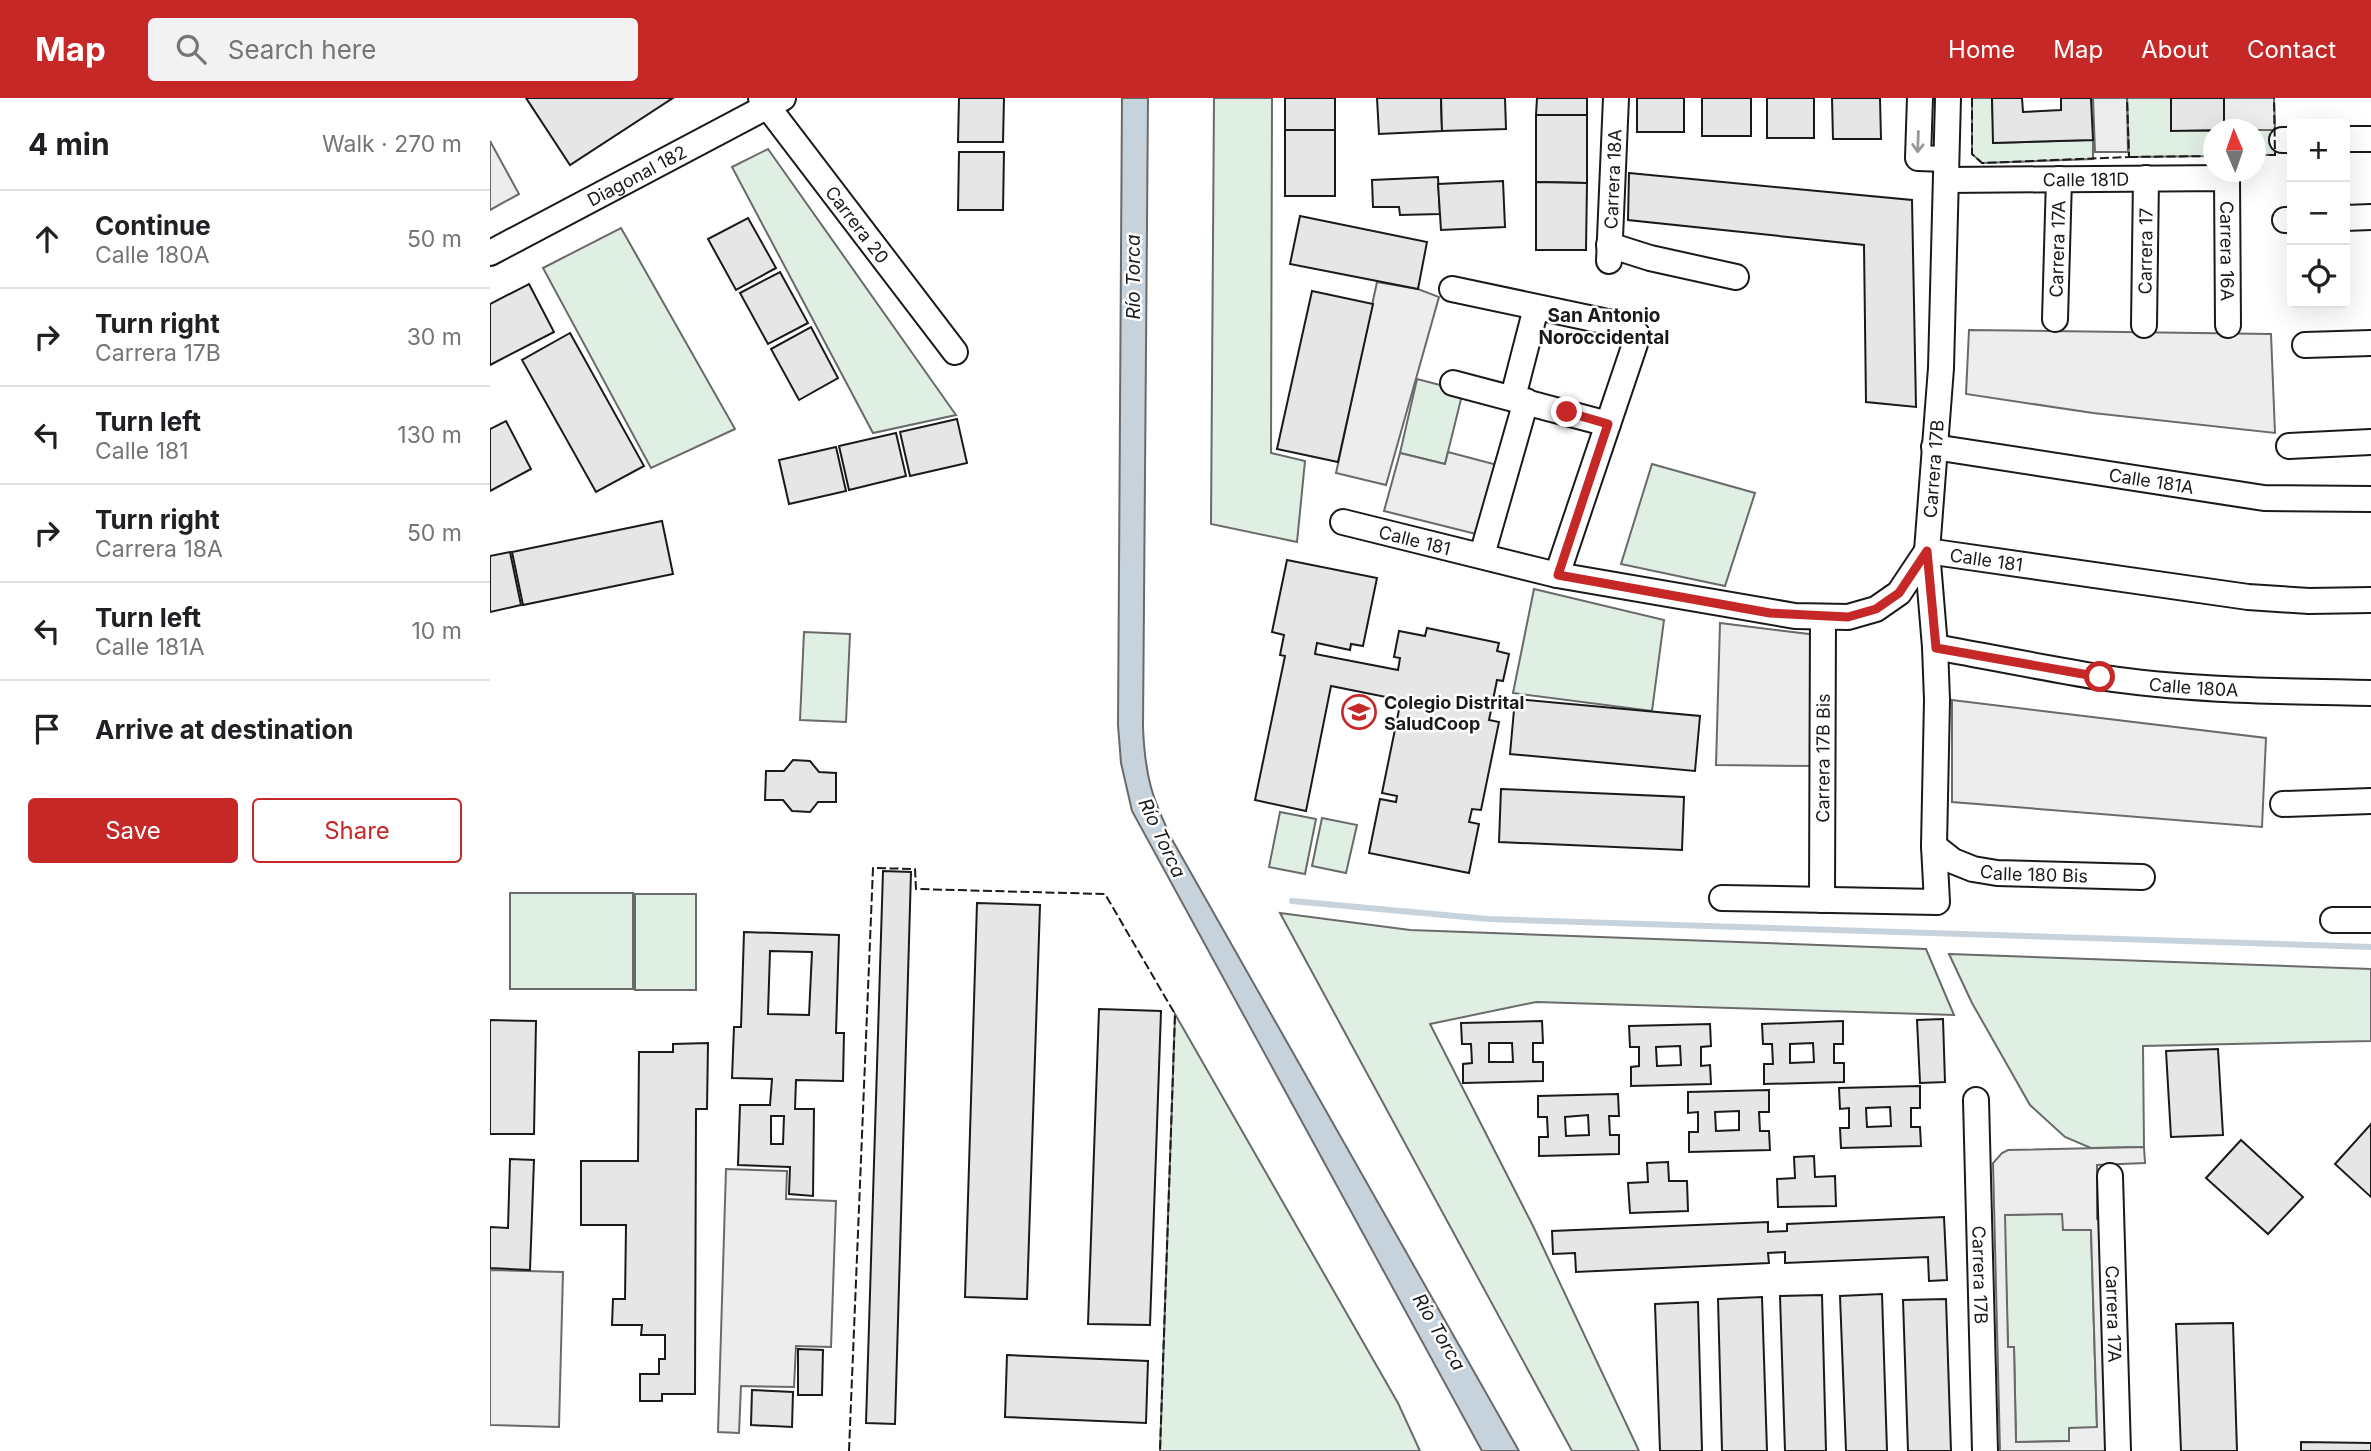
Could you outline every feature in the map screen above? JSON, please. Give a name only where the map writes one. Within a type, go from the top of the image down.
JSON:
[{"type":"street","name":"Carrera 18A","points":[[1616,98],[1617,127],[1613,151],[1609,253],[1650,258],[1736,277]]},
{"type":"street","points":[[1920,98],[1918,158],[1946,170]]},
{"type":"street","name":"Carrera 17B","points":[[1822,900],[1937,902],[1934,846],[1936,648],[1927,551],[1941,368],[1948,98]]},
{"type":"street","name":"Diagonal 182","points":[[490,253],[770,101]]},
{"type":"street","name":"Carrera 20","points":[[770,101],[956,352]]},
{"type":"street","points":[[2350,139],[2371,139]]},
{"type":"street","name":"Calle 181D","points":[[1946,170],[2059,179],[2203,178]]},
{"type":"street","name":"Carrera 17","points":[[2144,325],[2146,178]]},
{"type":"street","name":"Carrera 17A","points":[[2055,319],[2059,179]]},
{"type":"street","name":"Carrera 16A","points":[[2227,182],[2228,325]]},
{"type":"street","points":[[2350,218],[2371,218]]},
{"type":"street","points":[[1452,289],[1622,325],[1636,333],[1635,344],[1558,575]]},
{"type":"street","points":[[1482,555],[1519,399],[1536,308]]},
{"type":"street","points":[[2305,345],[2371,343]]},
{"type":"street","points":[[1453,383],[1608,424]]},
{"type":"street","points":[[2289,446],[2371,442]]},
{"type":"street","name":"Calle 181A","points":[[1934,447],[2264,498],[2371,499]]},
{"type":"street","name":"Calle 181","points":[[1343,522],[1558,575],[1770,613],[1848,617],[1876,609],[1899,593],[1927,551],[2248,597],[2309,601],[2371,600]]},
{"type":"street","name":"Carrera 17B Bis","points":[[1822,900],[1823,617]]},
{"type":"street","name":"Calle 180A","points":[[1936,648],[2100,677],[2164,684],[2224,689],[2371,693]]},
{"type":"street","points":[[2283,804],[2371,801]]},
{"type":"street","name":"Calle 180 Bis","points":[[1934,846],[1953,861],[1973,869],[1997,873],[2142,877]]},
{"type":"street","points":[[1722,898],[1822,900]]},
{"type":"street","points":[[2333,920],[2371,920]]},
{"type":"street","name":"Carrera 17B","points":[[1976,1100],[1985,1451]]},
{"type":"street","name":"Carrera 17A","points":[[2110,1176],[2118,1451]]},
{"type":"green space","points":[[1214,98],[1272,98],[1271,453],[1305,461],[1297,542],[1211,524]]},
{"type":"green space","points":[[1972,98],[1992,98],[1994,143],[2093,140],[2093,159],[1982,163],[1972,154]]},
{"type":"green space","points":[[2127,98],[2171,98],[2171,130],[2203,131],[2203,156],[2129,157]]},
{"type":"green space","points":[[2266,130],[2275,130],[2275,155],[2266,155]]},
{"type":"green space","points":[[768,149],[956,415],[873,433],[732,167]]},
{"type":"green space","points":[[621,228],[735,429],[651,468],[543,268]]},
{"type":"green space","points":[[1417,379],[1463,391],[1445,464],[1400,453]]},
{"type":"green space","points":[[1652,464],[1755,493],[1725,586],[1621,564]]},
{"type":"green space","points":[[1534,589],[1664,620],[1652,711],[1513,693]]},
{"type":"green space","points":[[804,632],[850,634],[846,722],[800,720]]},
{"type":"green space","points":[[1280,812],[1316,819],[1305,874],[1269,867]]},
{"type":"green space","points":[[1322,818],[1357,825],[1346,873],[1312,866]]},
{"type":"green space","points":[[510,893],[633,893],[633,989],[510,989]]},
{"type":"green space","points":[[635,894],[696,894],[696,990],[635,990]]},
{"type":"green space","points":[[1280,913],[1410,930],[1926,949],[1954,1015],[1536,1002],[1430,1024],[1533,1226],[1639,1451],[1572,1451]]},
{"type":"green space","points":[[1949,954],[2371,969],[2371,1041],[2143,1046],[2144,1147],[2091,1148],[2065,1137],[2030,1105],[1972,1003]]},
{"type":"green space","points":[[1175,1014],[1398,1403],[1420,1451],[1160,1451]]},
{"type":"green space","points":[[2062,1213],[2091,1229],[2097,1427],[2069,1441],[2016,1442],[2014,1348],[2008,1348],[2004,1215]]},
{"type":"shaded area","points":[[2093,98],[2127,98],[2128,152],[2095,152]]},
{"type":"shaded area","points":[[2224,98],[2274,98],[2275,130],[2266,130],[2266,119],[2224,119]]},
{"type":"shaded area","points":[[490,141],[519,194],[490,210]]},
{"type":"shaded area","points":[[1377,282],[1418,289],[1439,297],[1386,485],[1336,473]]},
{"type":"shaded area","points":[[1969,330],[2271,334],[2275,433],[2093,413],[1966,394]]},
{"type":"shaded area","points":[[1448,452],[1501,466],[1484,536],[1384,511],[1400,453],[1445,464]]},
{"type":"shaded area","points":[[1720,623],[1817,635],[1813,766],[1716,765]]},
{"type":"shaded area","points":[[1952,700],[2266,738],[2262,827],[1952,802]]},
{"type":"shaded area","points":[[2144,1147],[2145,1163],[2097,1165],[2097,1219],[2101,1222],[2109,1451],[2000,1451],[1993,1163],[2008,1150]],"holes":[[[2062,1214],[2063,1230],[2091,1230],[2097,1427],[2069,1428],[2069,1441],[2016,1442],[2014,1347],[2008,1347],[2005,1215]]]},
{"type":"shaded area","points":[[726,1169],[787,1171],[786,1199],[836,1201],[831,1347],[796,1346],[794,1387],[741,1386],[739,1433],[718,1432]]},
{"type":"shaded area","points":[[490,1270],[563,1272],[559,1427],[490,1425]]},
{"type":"water","name":"Río Torca","points":[[1122,98],[1148,98],[1143,727],[1151,787],[1174,843],[1519,1451],[1482,1451],[1132,811],[1121,763],[1118,725]]},
{"type":"building","points":[[526,98],[673,98],[570,165]]},
{"type":"building","points":[[959,98],[1004,98],[1003,142],[958,142]]},
{"type":"building","points":[[1285,98],[1335,98],[1335,130],[1285,130]]},
{"type":"building","points":[[1377,98],[1441,98],[1442,131],[1379,134]]},
{"type":"building","points":[[1441,98],[1505,98],[1506,129],[1442,131]]},
{"type":"building","points":[[1537,98],[1587,98],[1587,115],[1536,115]]},
{"type":"building","points":[[1637,98],[1684,98],[1684,132],[1637,132]]},
{"type":"building","points":[[1702,98],[1751,98],[1751,136],[1702,136]]},
{"type":"building","points":[[1767,98],[1814,98],[1814,138],[1767,138]]},
{"type":"building","points":[[1832,98],[1880,98],[1881,139],[1833,139]]},
{"type":"building","points":[[1992,98],[2022,98],[2023,112],[2061,110],[2061,98],[2091,98],[2093,140],[1993,143]]},
{"type":"building","points":[[2171,98],[2224,98],[2224,119],[2203,119],[2203,130],[2171,131]]},
{"type":"building","points":[[1536,115],[1587,115],[1587,183],[1536,182]]},
{"type":"building","points":[[1285,130],[1335,130],[1335,196],[1285,196]]},
{"type":"building","points":[[959,152],[1004,152],[1003,210],[958,210]]},
{"type":"building","points":[[1629,173],[1912,200],[1916,407],[1866,402],[1864,245],[1628,220]]},
{"type":"building","points":[[1438,177],[1440,214],[1400,215],[1399,207],[1373,207],[1372,180]]},
{"type":"building","points":[[1503,181],[1505,227],[1441,230],[1438,184]]},
{"type":"building","points":[[1536,182],[1587,183],[1586,250],[1536,250]]},
{"type":"building","points":[[1300,216],[1427,242],[1418,289],[1290,264]]},
{"type":"building","points":[[748,218],[776,268],[736,290],[708,239]]},
{"type":"building","points":[[780,272],[808,323],[768,344],[740,293]]},
{"type":"building","points":[[529,284],[554,332],[490,365],[490,304]]},
{"type":"building","points":[[1312,291],[1373,304],[1338,462],[1277,449]]},
{"type":"building","points":[[811,327],[838,378],[799,400],[771,349]]},
{"type":"building","points":[[570,333],[644,466],[596,492],[522,360]]},
{"type":"building","points":[[957,419],[967,463],[910,476],[900,432]]},
{"type":"building","points":[[506,421],[531,469],[490,491],[490,429]]},
{"type":"building","points":[[896,433],[906,476],[849,490],[839,446]]},
{"type":"building","points":[[836,447],[846,491],[789,504],[779,460]]},
{"type":"building","points":[[662,521],[673,574],[523,605],[512,552]]},
{"type":"building","points":[[510,552],[521,605],[490,612],[490,556]]},
{"type":"building","points":[[1287,560],[1377,578],[1363,646],[1351,644],[1350,650],[1317,643],[1315,654],[1398,670],[1400,658],[1394,657],[1399,631],[1425,636],[1427,628],[1499,643],[1497,651],[1509,654],[1503,681],[1497,680],[1489,720],[1499,722],[1481,810],[1472,809],[1469,822],[1479,824],[1469,873],[1369,853],[1380,799],[1396,802],[1397,796],[1382,793],[1401,700],[1331,686],[1306,811],[1255,800],[1285,656],[1280,655],[1284,635],[1272,632]]},
{"type":"building","points":[[1515,699],[1700,716],[1695,771],[1510,754]]},
{"type":"building","points":[[793,760],[810,761],[819,772],[836,773],[836,802],[818,802],[810,812],[792,811],[783,800],[765,800],[766,771],[784,771]]},
{"type":"building","points":[[1501,789],[1684,797],[1682,850],[1499,842]]},
{"type":"building","points":[[883,871],[911,872],[895,1424],[866,1423]]},
{"type":"building","points":[[977,903],[1040,905],[1027,1299],[965,1297]]},
{"type":"building","points":[[744,932],[839,935],[836,1033],[844,1033],[843,1081],[796,1080],[795,1109],[814,1109],[813,1196],[789,1194],[790,1167],[738,1165],[740,1105],[770,1105],[772,1079],[732,1078],[734,1027],[741,1027]],"holes":[[[770,951],[812,952],[809,1015],[768,1014]],[[771,1116],[784,1116],[783,1144],[771,1144]]]},
{"type":"building","points":[[1099,1009],[1161,1011],[1150,1325],[1088,1324]]},
{"type":"building","points":[[1943,1019],[1945,1082],[1920,1083],[1917,1020]]},
{"type":"building","points":[[490,1020],[536,1021],[534,1134],[490,1134]]},
{"type":"building","points":[[1542,1021],[1543,1043],[1533,1043],[1533,1062],[1543,1062],[1543,1081],[1463,1083],[1463,1064],[1472,1063],[1471,1044],[1462,1044],[1461,1023]],"holes":[[[1489,1043],[1512,1043],[1513,1062],[1489,1062]]]},
{"type":"building","points":[[1843,1021],[1843,1044],[1834,1044],[1834,1063],[1844,1063],[1844,1082],[1764,1084],[1764,1064],[1773,1064],[1772,1044],[1763,1044],[1762,1024]],"holes":[[[1813,1043],[1814,1062],[1790,1063],[1790,1044]]]},
{"type":"building","points":[[1710,1024],[1711,1046],[1701,1047],[1701,1066],[1710,1065],[1711,1084],[1631,1086],[1631,1067],[1639,1066],[1639,1047],[1630,1047],[1629,1026]],"holes":[[[1680,1046],[1681,1065],[1657,1066],[1656,1047]]]},
{"type":"building","points":[[708,1043],[707,1109],[696,1109],[695,1394],[662,1394],[662,1401],[640,1401],[640,1374],[659,1374],[659,1359],[665,1359],[665,1335],[641,1335],[642,1325],[612,1325],[613,1299],[625,1299],[626,1225],[581,1225],[581,1161],[638,1161],[639,1052],[673,1052],[673,1044]]},
{"type":"building","points":[[2218,1049],[2223,1135],[2171,1137],[2166,1051]]},
{"type":"building","points":[[1920,1086],[1920,1108],[1911,1108],[1911,1127],[1920,1127],[1921,1146],[1841,1148],[1840,1128],[1849,1128],[1849,1108],[1840,1109],[1839,1088]],"holes":[[[1890,1107],[1891,1126],[1867,1127],[1866,1108]]]},
{"type":"building","points":[[1769,1090],[1769,1112],[1759,1112],[1760,1131],[1769,1131],[1770,1150],[1689,1152],[1689,1132],[1698,1132],[1698,1112],[1688,1113],[1688,1092]],"holes":[[[1739,1111],[1739,1130],[1716,1131],[1715,1112]]]},
{"type":"building","points":[[1618,1094],[1619,1116],[1609,1116],[1610,1135],[1619,1135],[1619,1154],[1539,1156],[1539,1137],[1548,1137],[1547,1117],[1538,1117],[1538,1096]],"holes":[[[1588,1115],[1589,1135],[1566,1136],[1565,1117]]]},
{"type":"building","points":[[2371,1124],[2371,1197],[2335,1164]]},
{"type":"building","points":[[2241,1140],[2303,1197],[2268,1234],[2206,1178]]},
{"type":"building","points":[[1814,1156],[1815,1177],[1835,1176],[1836,1206],[1778,1207],[1777,1179],[1795,1178],[1794,1157]]},
{"type":"building","points":[[510,1159],[534,1160],[530,1270],[490,1268],[490,1227],[508,1228]]},
{"type":"building","points":[[1668,1162],[1669,1181],[1687,1181],[1688,1211],[1630,1213],[1628,1183],[1648,1182],[1647,1163]]},
{"type":"building","points":[[1944,1217],[1947,1280],[1929,1281],[1928,1257],[1785,1263],[1785,1252],[1768,1253],[1769,1263],[1576,1272],[1575,1253],[1553,1254],[1552,1231],[1768,1222],[1768,1232],[1787,1231],[1787,1224]]},
{"type":"building","points":[[1882,1294],[1887,1451],[1846,1451],[1840,1296]]},
{"type":"building","points":[[1822,1295],[1826,1451],[1785,1451],[1780,1296]]},
{"type":"building","points":[[1762,1297],[1767,1451],[1722,1451],[1718,1299]]},
{"type":"building","points":[[1946,1299],[1951,1451],[1908,1451],[1903,1300]]},
{"type":"building","points":[[1698,1302],[1702,1451],[1660,1451],[1655,1304]]},
{"type":"building","points":[[2233,1323],[2237,1451],[2181,1451],[2176,1324]]},
{"type":"building","points":[[798,1349],[823,1350],[822,1395],[798,1395]]},
{"type":"building","points":[[1007,1355],[1148,1361],[1146,1423],[1005,1417]]},
{"type":"building","points":[[752,1390],[793,1392],[792,1427],[751,1425]]},
{"type":"building","points":[[2301,1442],[2371,1443],[2371,1451],[2301,1451]]},
{"type":"waterway","points":[[1292,901],[1488,919],[2371,947]]},
{"type":"fence","points":[[1972,98],[1972,154],[1982,163],[2129,157],[2127,98]]},
{"type":"fence","points":[[2266,155],[2275,155],[2274,98]]},
{"type":"fence","points":[[2129,157],[2203,156]]},
{"type":"fence","points":[[849,1451],[873,868],[915,869],[916,889],[1105,894],[1175,1014],[1160,1451]]},
{"type":"place","name":"Colegio Distrital SaludCoop","points":[[1359,712]]},
{"type":"district","name":"San Antonio Noroccidental","points":[[1604,326]]},
{"type":"route","points":[[1567,412],[1608,424],[1558,575],[1770,613],[1848,617],[1876,609],[1899,593],[1927,551],[1936,648],[2100,677]]}]
